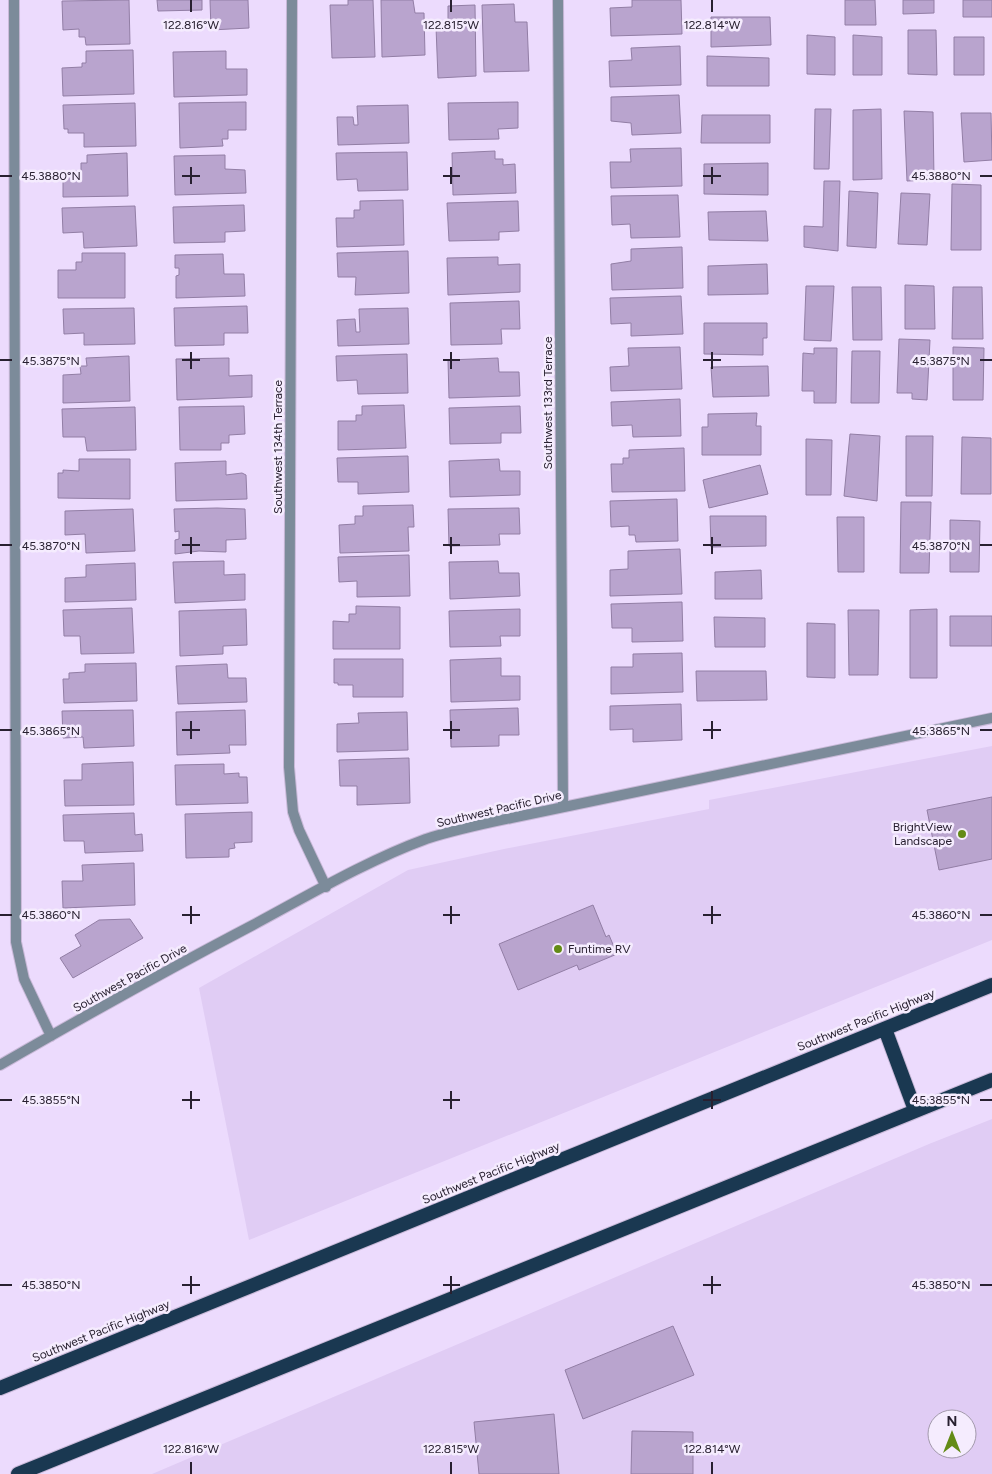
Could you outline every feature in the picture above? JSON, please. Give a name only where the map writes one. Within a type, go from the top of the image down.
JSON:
[{"type":"highway","name":"Southwest Pacific Highway","points":[[0,1388],[992,985]]},
{"type":"highway","points":[[885,1029],[916,1110]]},
{"type":"highway","points":[[18,1474],[992,1080]]},
{"type":"street","points":[[14,0],[16,942],[24,979],[51,1036]]},
{"type":"street","name":"Southwest 134th Terrace","points":[[292,0],[289,767],[293,812],[299,830],[326,887]]},
{"type":"street","name":"Southwest 133rd Terrace","points":[[558,0],[563,807]]},
{"type":"street","name":"Southwest Pacific Drive","points":[[0,1065],[326,887],[426,840],[456,830],[789,762],[992,718]]},
{"type":"shaded area","points":[[992,746],[992,940],[249,1240],[199,988],[408,870],[504,849],[709,809],[709,800]]},
{"type":"shaded area","points":[[992,1119],[992,1474],[152,1474],[929,1144]]},
{"type":"building","points":[[129,0],[130,44],[86,45],[85,37],[79,37],[79,29],[63,30],[62,1]]},
{"type":"building","points":[[157,0],[202,0],[202,10],[158,11]]},
{"type":"building","points":[[210,0],[248,0],[249,28],[211,30]]},
{"type":"building","points":[[348,0],[373,0],[375,57],[332,58],[330,5],[348,5]]},
{"type":"building","points":[[381,0],[413,0],[415,13],[424,13],[425,55],[382,57]]},
{"type":"building","points":[[632,0],[681,0],[682,34],[611,36],[610,8],[632,7]]},
{"type":"building","points":[[845,0],[875,0],[876,25],[845,25]]},
{"type":"building","points":[[903,0],[934,0],[934,13],[903,14]]},
{"type":"building","points":[[963,0],[992,0],[992,17],[963,17]]},
{"type":"building","points":[[514,4],[515,22],[527,22],[529,71],[484,72],[482,5]]},
{"type":"building","points":[[475,5],[476,76],[438,78],[436,27],[448,27],[448,6]]},
{"type":"building","points":[[711,17],[770,17],[771,45],[711,47]]},
{"type":"building","points":[[908,30],[936,30],[937,75],[908,74]]},
{"type":"building","points":[[807,35],[835,37],[835,75],[807,74]]},
{"type":"building","points":[[853,35],[882,37],[882,75],[853,75]]},
{"type":"building","points":[[954,37],[984,37],[984,75],[954,75]]},
{"type":"building","points":[[680,46],[681,85],[610,87],[609,61],[632,60],[631,48]]},
{"type":"building","points":[[133,50],[134,94],[63,96],[62,68],[82,67],[82,63],[86,63],[86,51]]},
{"type":"building","points":[[226,51],[226,69],[247,69],[247,95],[174,97],[173,52]]},
{"type":"building","points":[[707,56],[769,58],[769,86],[707,86]]},
{"type":"building","points":[[679,95],[681,133],[632,135],[631,123],[611,121],[611,97]]},
{"type":"building","points":[[246,102],[246,130],[228,130],[228,139],[222,139],[223,146],[180,148],[179,103]]},
{"type":"building","points":[[518,102],[518,128],[498,129],[499,139],[449,140],[448,103]]},
{"type":"building","points":[[135,103],[136,146],[84,147],[84,133],[68,133],[68,129],[64,129],[63,105]]},
{"type":"building","points":[[408,105],[409,143],[338,145],[337,117],[353,117],[354,125],[358,125],[357,106]]},
{"type":"building","points":[[815,109],[831,109],[829,169],[814,169]]},
{"type":"building","points":[[881,109],[882,179],[853,180],[853,110]]},
{"type":"building","points":[[904,111],[933,112],[934,180],[907,181]]},
{"type":"building","points":[[961,113],[991,113],[992,160],[964,162]]},
{"type":"building","points":[[702,115],[770,115],[770,143],[701,143]]},
{"type":"building","points":[[681,148],[682,186],[611,188],[610,162],[631,162],[630,149]]},
{"type":"building","points":[[495,151],[495,159],[503,159],[503,165],[515,164],[516,193],[453,195],[452,153]]},
{"type":"building","points":[[407,152],[408,190],[358,191],[357,179],[337,180],[336,153]]},
{"type":"building","points":[[127,153],[128,196],[63,197],[63,172],[81,171],[81,163],[87,163],[87,155]]},
{"type":"building","points":[[225,155],[225,169],[245,170],[246,193],[175,195],[174,156]]},
{"type":"building","points":[[768,163],[768,195],[704,194],[704,164]]},
{"type":"building","points":[[824,181],[840,181],[838,251],[804,247],[804,226],[823,227]]},
{"type":"building","points":[[952,184],[981,185],[981,250],[951,250]]},
{"type":"building","points":[[849,191],[878,193],[876,248],[847,246]]},
{"type":"building","points":[[901,193],[930,194],[927,245],[898,244]]},
{"type":"building","points":[[678,195],[680,237],[631,238],[630,224],[612,225],[611,196]]},
{"type":"building","points":[[403,200],[404,245],[337,247],[336,218],[354,218],[354,210],[360,210],[360,201]]},
{"type":"building","points":[[518,201],[519,231],[499,232],[499,240],[449,241],[447,203]]},
{"type":"building","points":[[244,205],[245,231],[225,232],[225,242],[174,243],[173,207]]},
{"type":"building","points":[[135,206],[137,246],[84,248],[83,232],[63,233],[62,208]]},
{"type":"building","points":[[766,211],[768,241],[709,240],[708,212]]},
{"type":"building","points":[[682,247],[683,288],[612,290],[611,264],[631,261],[631,249]]},
{"type":"building","points":[[408,251],[409,293],[355,295],[356,277],[338,277],[337,253]]},
{"type":"building","points":[[82,253],[125,253],[125,298],[58,298],[58,270],[76,270],[76,262],[82,262]]},
{"type":"building","points":[[223,254],[224,274],[244,274],[245,296],[176,298],[176,276],[179,275],[179,268],[175,268],[175,255]]},
{"type":"building","points":[[498,257],[498,265],[520,264],[520,292],[448,295],[447,258]]},
{"type":"building","points":[[767,264],[768,294],[708,295],[708,266]]},
{"type":"building","points":[[905,285],[934,286],[935,329],[905,329]]},
{"type":"building","points":[[806,286],[834,286],[831,341],[804,340]]},
{"type":"building","points":[[852,287],[881,287],[882,340],[853,340]]},
{"type":"building","points":[[953,287],[982,287],[983,339],[952,339]]},
{"type":"building","points":[[681,296],[683,334],[631,336],[631,323],[611,324],[610,298]]},
{"type":"building","points":[[519,301],[520,329],[501,329],[502,344],[451,345],[450,303]]},
{"type":"building","points":[[247,306],[248,333],[224,333],[224,345],[175,346],[174,308]]},
{"type":"building","points":[[134,308],[135,344],[84,345],[84,333],[64,334],[63,309]]},
{"type":"building","points":[[408,308],[409,344],[338,346],[337,320],[355,319],[356,332],[360,332],[359,309]]},
{"type":"building","points":[[704,323],[767,323],[767,338],[763,338],[763,355],[704,354]]},
{"type":"building","points":[[899,339],[930,340],[927,400],[912,399],[912,393],[897,393]]},
{"type":"building","points":[[680,347],[682,389],[611,391],[610,367],[629,366],[628,348]]},
{"type":"building","points":[[953,347],[984,348],[983,400],[953,400]]},
{"type":"building","points":[[814,348],[837,348],[836,403],[814,403],[814,391],[802,391],[803,353],[814,354]]},
{"type":"building","points":[[852,351],[880,351],[879,403],[851,403]]},
{"type":"building","points":[[407,354],[408,393],[358,394],[357,380],[337,381],[336,356]]},
{"type":"building","points":[[129,356],[130,401],[63,403],[63,375],[81,374],[80,366],[87,366],[86,358]]},
{"type":"building","points":[[229,358],[229,376],[252,375],[252,397],[177,400],[176,359]]},
{"type":"building","points":[[498,358],[499,372],[519,372],[520,396],[449,398],[448,360]]},
{"type":"building","points":[[768,366],[769,396],[713,397],[711,367]]},
{"type":"building","points":[[680,399],[681,436],[633,437],[632,425],[612,426],[611,402]]},
{"type":"building","points":[[404,405],[406,448],[338,450],[338,421],[356,421],[356,415],[362,415],[362,406]]},
{"type":"building","points":[[244,406],[245,434],[229,435],[229,443],[221,443],[221,450],[180,450],[179,407]]},
{"type":"building","points":[[520,406],[521,433],[501,433],[501,443],[450,444],[449,408]]},
{"type":"building","points":[[135,407],[136,450],[87,451],[85,437],[63,437],[62,409]]},
{"type":"building","points":[[757,413],[756,426],[761,426],[761,455],[702,455],[702,427],[708,427],[708,414]]},
{"type":"building","points":[[850,434],[880,436],[877,501],[844,496]]},
{"type":"building","points":[[906,436],[933,436],[932,496],[906,496]]},
{"type":"building","points":[[962,437],[991,438],[991,494],[961,494]]},
{"type":"building","points":[[806,439],[832,440],[831,495],[806,495]]},
{"type":"building","points":[[684,448],[685,491],[612,492],[611,464],[623,464],[623,458],[629,458],[629,450]]},
{"type":"building","points":[[408,456],[409,492],[358,494],[358,482],[338,482],[337,458]]},
{"type":"building","points":[[79,459],[130,459],[130,499],[58,498],[58,473],[63,473],[63,470],[79,471]]},
{"type":"building","points":[[499,459],[500,471],[520,471],[520,495],[450,497],[449,461]]},
{"type":"building","points":[[226,461],[226,475],[242,473],[246,475],[247,499],[176,501],[175,463]]},
{"type":"building","points":[[760,465],[768,494],[709,508],[703,480]]},
{"type":"building","points":[[677,499],[678,541],[636,542],[635,535],[629,535],[629,526],[611,527],[610,501]]},
{"type":"building","points":[[901,502],[931,502],[929,573],[900,573]]},
{"type":"building","points":[[413,505],[414,527],[408,527],[409,551],[340,553],[339,525],[355,524],[355,516],[363,516],[363,506]]},
{"type":"building","points":[[519,508],[520,534],[499,534],[500,545],[449,546],[448,509]]},
{"type":"building","points":[[133,509],[135,551],[86,553],[85,534],[65,535],[65,511]]},
{"type":"building","points":[[174,509],[245,509],[246,539],[226,540],[226,552],[199,551],[175,554],[175,540],[179,539],[179,531],[175,532]]},
{"type":"building","points":[[710,516],[766,516],[766,546],[711,547]]},
{"type":"building","points":[[837,517],[864,517],[864,572],[838,572]]},
{"type":"building","points":[[950,520],[980,521],[979,572],[950,572]]},
{"type":"building","points":[[680,549],[682,594],[610,596],[610,570],[628,569],[628,551]]},
{"type":"building","points":[[409,555],[410,596],[357,597],[357,581],[339,582],[338,557]]},
{"type":"building","points":[[224,561],[224,575],[245,574],[245,600],[175,603],[173,562]]},
{"type":"building","points":[[498,561],[499,573],[519,573],[520,596],[450,599],[449,562]]},
{"type":"building","points":[[135,563],[136,600],[65,602],[65,578],[86,577],[86,565]]},
{"type":"building","points":[[761,570],[762,599],[715,599],[715,572]]},
{"type":"building","points":[[682,602],[683,641],[632,642],[632,628],[612,628],[611,604]]},
{"type":"building","points":[[356,606],[400,607],[400,649],[333,649],[333,621],[349,622],[349,614],[356,614]]},
{"type":"building","points":[[132,608],[134,653],[81,654],[80,636],[64,636],[63,610]]},
{"type":"building","points":[[246,609],[247,645],[223,646],[223,654],[180,656],[179,611]]},
{"type":"building","points":[[520,609],[520,636],[500,636],[501,646],[450,647],[449,611]]},
{"type":"building","points":[[937,609],[937,678],[910,678],[910,610]]},
{"type":"building","points":[[848,610],[879,610],[878,675],[849,675]]},
{"type":"building","points":[[950,616],[992,616],[992,646],[950,646]]},
{"type":"building","points":[[714,617],[765,618],[765,647],[715,647]]},
{"type":"building","points":[[807,623],[835,624],[835,678],[807,677]]},
{"type":"building","points":[[682,653],[683,692],[611,694],[611,667],[633,667],[633,654]]},
{"type":"building","points":[[501,658],[501,676],[520,676],[520,700],[451,702],[450,660]]},
{"type":"building","points":[[334,659],[403,659],[403,697],[353,697],[353,685],[338,685],[338,683],[334,683]]},
{"type":"building","points":[[136,663],[137,701],[64,703],[63,679],[69,679],[69,673],[85,672],[85,664]]},
{"type":"building","points":[[227,664],[228,678],[246,678],[247,702],[178,704],[176,666]]},
{"type":"building","points":[[696,671],[766,671],[767,700],[697,701]]},
{"type":"building","points":[[681,704],[682,740],[633,742],[633,729],[610,730],[610,706]]},
{"type":"building","points":[[518,708],[519,735],[499,735],[499,746],[451,747],[450,710]]},
{"type":"building","points":[[133,710],[134,746],[84,748],[83,737],[63,738],[62,711]]},
{"type":"building","points":[[245,710],[246,745],[229,745],[230,753],[177,755],[176,712]]},
{"type":"building","points":[[407,712],[408,750],[337,752],[337,724],[359,723],[358,713]]},
{"type":"building","points":[[409,758],[410,803],[357,805],[357,786],[340,786],[339,760]]},
{"type":"building","points":[[133,762],[134,805],[65,806],[64,780],[82,780],[82,764]]},
{"type":"building","points":[[224,764],[224,774],[239,773],[239,777],[247,777],[248,803],[176,805],[175,765]]},
{"type":"building","name":"BrightView Landscape","points":[[992,797],[992,859],[939,870],[927,810]]},
{"type":"building","points":[[252,812],[252,842],[234,843],[235,848],[229,849],[229,857],[186,858],[185,814]]},
{"type":"building","points":[[134,813],[135,835],[142,834],[143,851],[85,853],[84,841],[64,841],[63,815]]},
{"type":"building","points":[[134,863],[135,905],[63,908],[62,881],[83,881],[82,865]]},
{"type":"building","name":"Funtime RV","points":[[593,905],[606,937],[609,935],[617,954],[579,970],[577,965],[518,990],[499,944]]},
{"type":"building","points":[[130,919],[143,938],[73,978],[60,958],[81,946],[75,935],[99,920]]},
{"type":"building","points":[[673,1326],[694,1375],[583,1419],[565,1370]]},
{"type":"building","points":[[554,1414],[559,1474],[479,1474],[474,1422]]},
{"type":"building","points":[[632,1431],[693,1432],[693,1474],[631,1474]]},
{"type":"place","name":"BrightView Landscape","points":[[962,834]]},
{"type":"place","name":"Funtime RV","points":[[558,949]]}]
